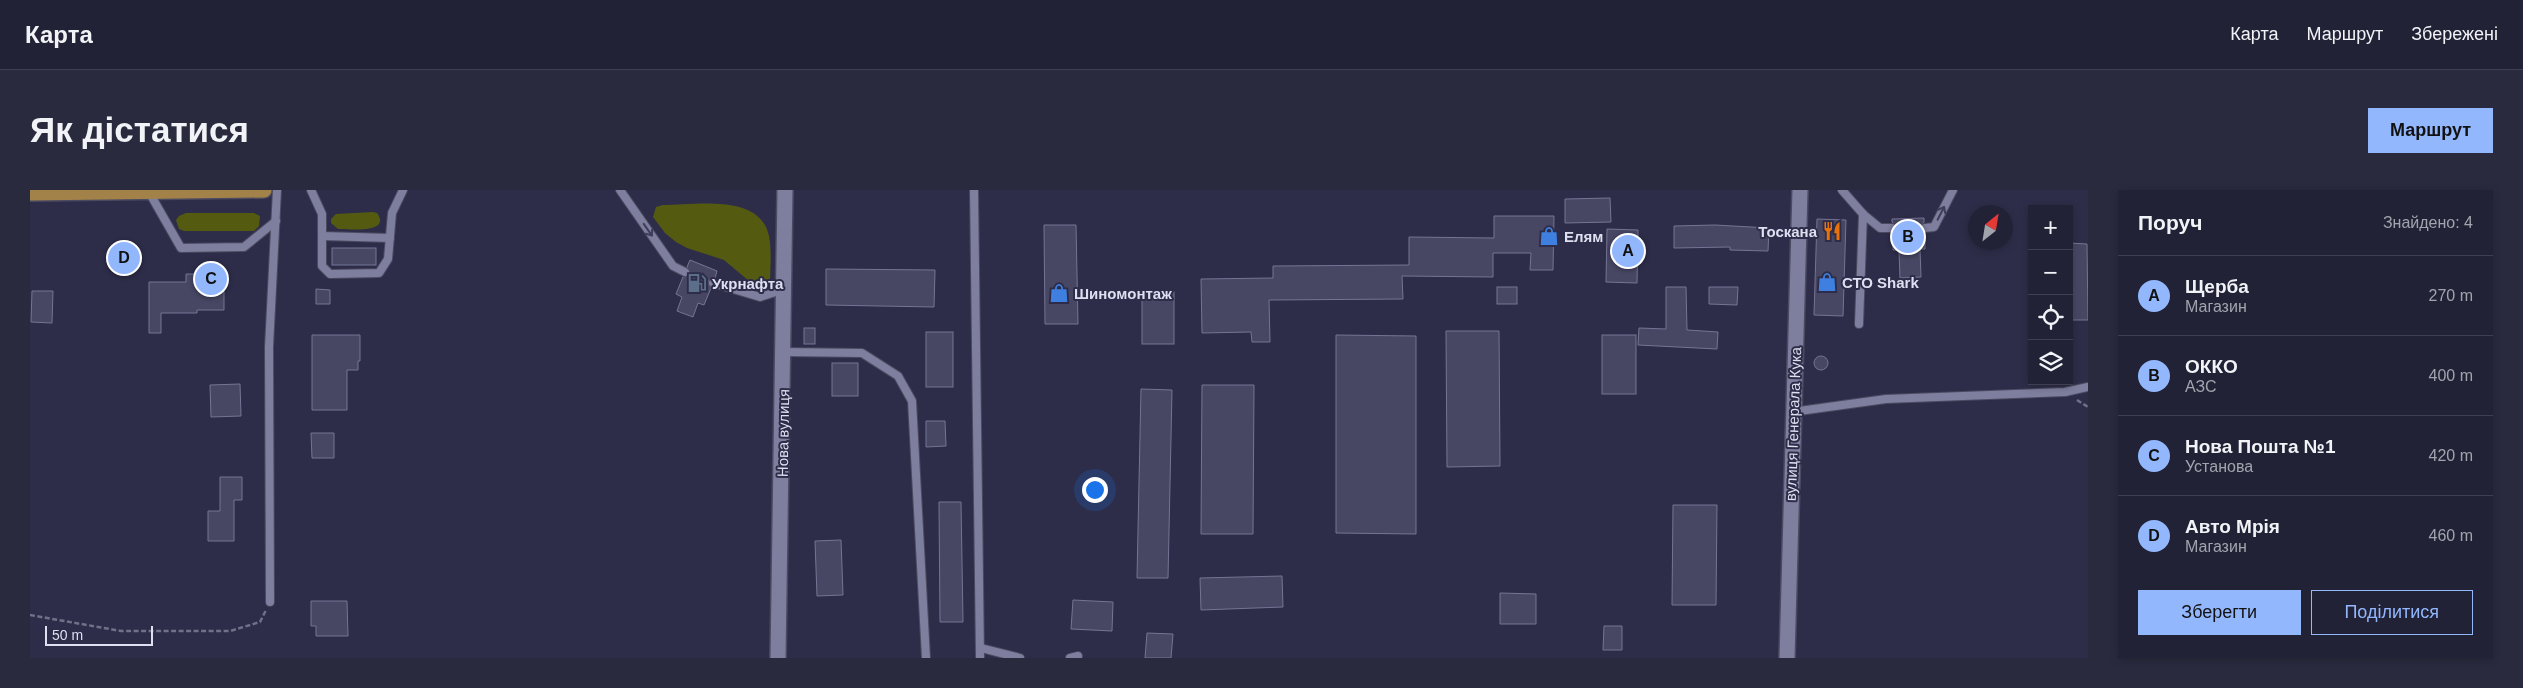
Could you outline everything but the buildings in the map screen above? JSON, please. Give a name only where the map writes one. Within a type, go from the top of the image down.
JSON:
[{"type":"main road","points":[[30,193],[264,190]]},
{"type":"street","name":"Нова вулиця","points":[[778,658],[785,190]]},
{"type":"street","name":"вулиця Генерала Кука","points":[[1787,658],[1792,412],[1800,190]]},
{"type":"lane","points":[[270,602],[269,347],[277,190]]},
{"type":"lane","points":[[311,190],[322,214],[322,266],[330,274],[379,273],[388,259],[392,213],[403,190]]},
{"type":"lane","points":[[620,190],[673,266],[685,272]]},
{"type":"lane","points":[[974,190],[980,658]]},
{"type":"lane","points":[[1842,190],[1863,214],[1880,228],[1892,228]]},
{"type":"lane","points":[[1925,228],[1934,227],[1953,190]]},
{"type":"lane","points":[[150,192],[181,248],[244,247],[276,221]]},
{"type":"lane","points":[[1859,324],[1863,214]]},
{"type":"lane","points":[[322,236],[390,238]]},
{"type":"lane","points":[[713,282],[760,297],[784,289]]},
{"type":"lane","points":[[784,352],[862,353],[898,376],[912,401],[926,658]]},
{"type":"lane","points":[[1792,412],[1886,399],[2065,392],[2088,387]]},
{"type":"lane","points":[[981,648],[1020,658]]},
{"type":"path","points":[[30,615],[121,631],[230,631],[260,622],[270,602]]},
{"type":"green space","points":[[725,204],[740,207],[753,213],[763,222],[769,236],[771,254],[770,286],[765,288],[749,281],[724,260],[687,248],[676,242],[665,233],[653,217],[656,207],[663,205]]},
{"type":"green space","points":[[186,213],[254,213],[260,216],[259,226],[254,231],[184,231],[179,229],[176,220],[179,216]]},
{"type":"green space","points":[[377,213],[380,220],[379,224],[367,229],[338,229],[331,223],[331,219],[336,214]]},
{"type":"place","name":"Тоскана","points":[[1832,231]]},
{"type":"place","name":"Елям","points":[[1549,236]]},
{"type":"place","name":"ОККО","points":[[1908,237]]},
{"type":"place","name":"Щерба","points":[[1628,251]]},
{"type":"place","name":"Авто Мрія","points":[[124,258]]},
{"type":"place","name":"Нова Пошта №1","points":[[211,279]]},
{"type":"place","name":"СТО Shark","points":[[1827,282]]},
{"type":"place","name":"Укрнафта","points":[[697,283]]},
{"type":"place","name":"Шиномонтаж","points":[[1059,293]]}]
